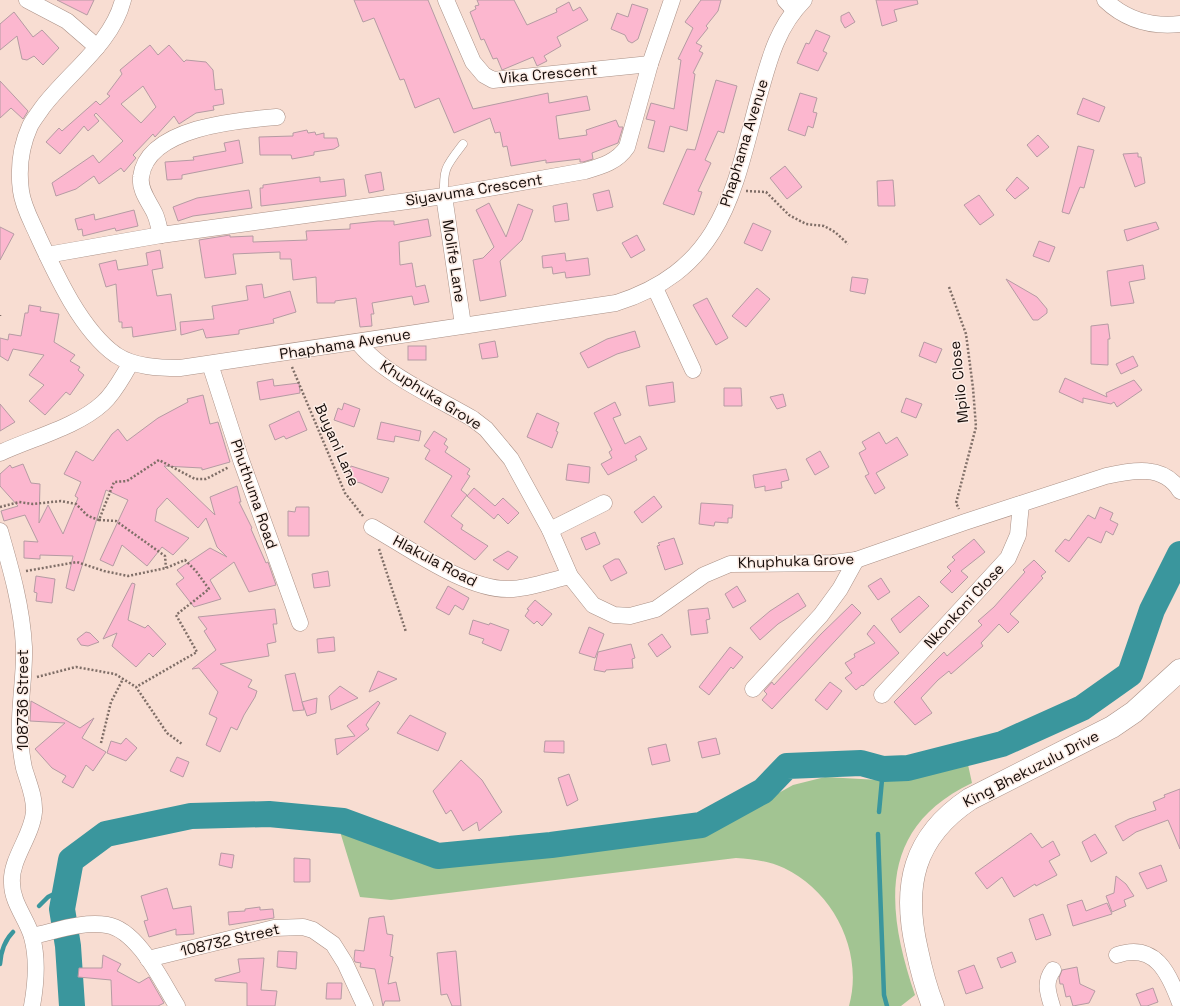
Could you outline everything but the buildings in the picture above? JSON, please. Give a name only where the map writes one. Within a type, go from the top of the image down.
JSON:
[{"type":"street","points":[[27,0],[67,21],[96,47]]},
{"type":"street","name":"Phaphama Avenue","points":[[123,0],[111,29],[52,94],[31,124],[22,148],[20,170],[21,192],[27,211],[47,255],[86,324],[116,354],[130,363],[164,368],[180,368],[210,364],[616,303],[655,288],[675,276],[701,250],[715,230],[737,178],[769,59],[794,3]]},
{"type":"street","name":"Vika Crescent","points":[[446,0],[473,62],[481,73],[493,80],[650,64]]},
{"type":"street","name":"Siyavuma Crescent","points":[[47,255],[161,235],[444,196],[585,171],[611,162],[621,156],[627,147],[632,134],[650,64],[672,0]]},
{"type":"street","points":[[1105,0],[1112,6],[1141,22],[1154,25],[1180,24]]},
{"type":"street","points":[[161,235],[155,215],[143,190],[140,179],[143,168],[151,155],[160,146],[182,134],[202,128],[244,120],[278,117]]},
{"type":"street","name":"Molife Lane","points":[[444,196],[464,325]]},
{"type":"street","points":[[655,288],[693,370]]},
{"type":"street","name":"Khuphuka Grove","points":[[358,342],[366,352],[383,367],[473,419],[486,429],[511,460],[550,530],[570,576],[593,605],[614,615],[630,616],[656,608],[704,575],[730,564],[827,563],[856,560],[965,522],[1106,476],[1140,470],[1161,474],[1177,486],[1180,491]]},
{"type":"street","points":[[0,453],[88,414],[103,403],[116,388],[130,363]]},
{"type":"street","name":"Phuthuma Road","points":[[210,364],[241,460],[300,623]]},
{"type":"street","points":[[550,530],[604,503]]},
{"type":"street","name":"Nkonkoni Close","points":[[882,695],[1008,558],[1018,535],[1021,504]]},
{"type":"street","name":"Hlakula Road","points":[[372,527],[452,572],[486,588],[512,589],[570,576]]},
{"type":"street","name":"108736 Street","points":[[0,531],[12,574],[22,628],[23,680],[20,739],[24,766],[34,806],[34,814],[28,834],[11,882],[17,903],[32,936],[35,954],[35,978],[32,1006]]},
{"type":"street","points":[[753,689],[821,615],[840,589],[856,560]]},
{"type":"street","name":"King Bhekuzulu Drive","points":[[928,1004],[914,936],[910,894],[913,873],[918,858],[924,845],[940,822],[954,809],[970,799],[1112,727],[1134,712],[1180,670]]},
{"type":"street","points":[[32,936],[79,926],[108,925],[118,929],[128,935],[148,959],[177,1006]]},
{"type":"street","name":"108732 Street","points":[[148,959],[274,928],[303,927],[313,930],[333,944],[345,963],[365,1006]]},
{"type":"street","points":[[1117,955],[1128,952],[1148,954],[1169,975],[1180,1003]]},
{"type":"street","points":[[1052,1006],[1047,991],[1047,978],[1053,970]]},
{"type":"lane","points":[[444,196],[443,176],[445,168],[463,144]]},
{"type":"path","points":[[737,178],[747,192],[766,192],[789,215],[806,224],[824,226],[835,232],[848,244]]},
{"type":"path","name":"Mpilo Close","points":[[949,287],[966,334],[976,426],[956,503],[965,522]]},
{"type":"path","name":"Buyani Lane","points":[[286,353],[345,493],[372,527],[406,632]]},
{"type":"path","points":[[99,520],[114,482],[127,481],[159,460],[194,479],[206,479],[241,460]]},
{"type":"path","points":[[0,507],[19,502],[33,504],[61,501],[76,504],[88,516],[99,520],[116,521],[165,556],[166,568]]},
{"type":"path","points":[[12,574],[77,562],[104,571],[128,576],[166,568],[185,560],[196,571],[209,589],[176,616],[197,652],[136,687]]},
{"type":"path","points":[[23,680],[76,667],[115,674],[136,687],[167,733],[182,744]]},
{"type":"path","points":[[101,743],[111,702],[123,679]]},
{"type":"green space","points":[[967,760],[972,783],[941,802],[919,823],[905,847],[897,874],[895,902],[898,932],[905,963],[915,995],[901,1006],[849,1006],[853,986],[852,965],[848,945],[841,926],[830,908],[817,892],[802,879],[784,868],[767,862],[736,858],[391,900],[360,897],[338,825],[440,861],[703,832],[714,829],[793,785],[825,777],[897,781]]},
{"type":"waterway","points":[[72,1006],[68,946],[62,909],[71,860],[106,834],[191,816],[269,814],[343,821],[438,856],[551,845],[701,825],[763,791],[787,766],[861,763],[883,769],[908,768],[1002,744],[1082,708],[1130,674],[1152,610],[1180,554]]},
{"type":"waterway","points":[[879,812],[883,769]]},
{"type":"waterway","points":[[878,834],[884,995],[887,1006]]},
{"type":"waterway","points":[[39,906],[48,897],[66,888]]},
{"type":"waterway","points":[[0,964],[4,946],[7,939],[13,932]]}]
